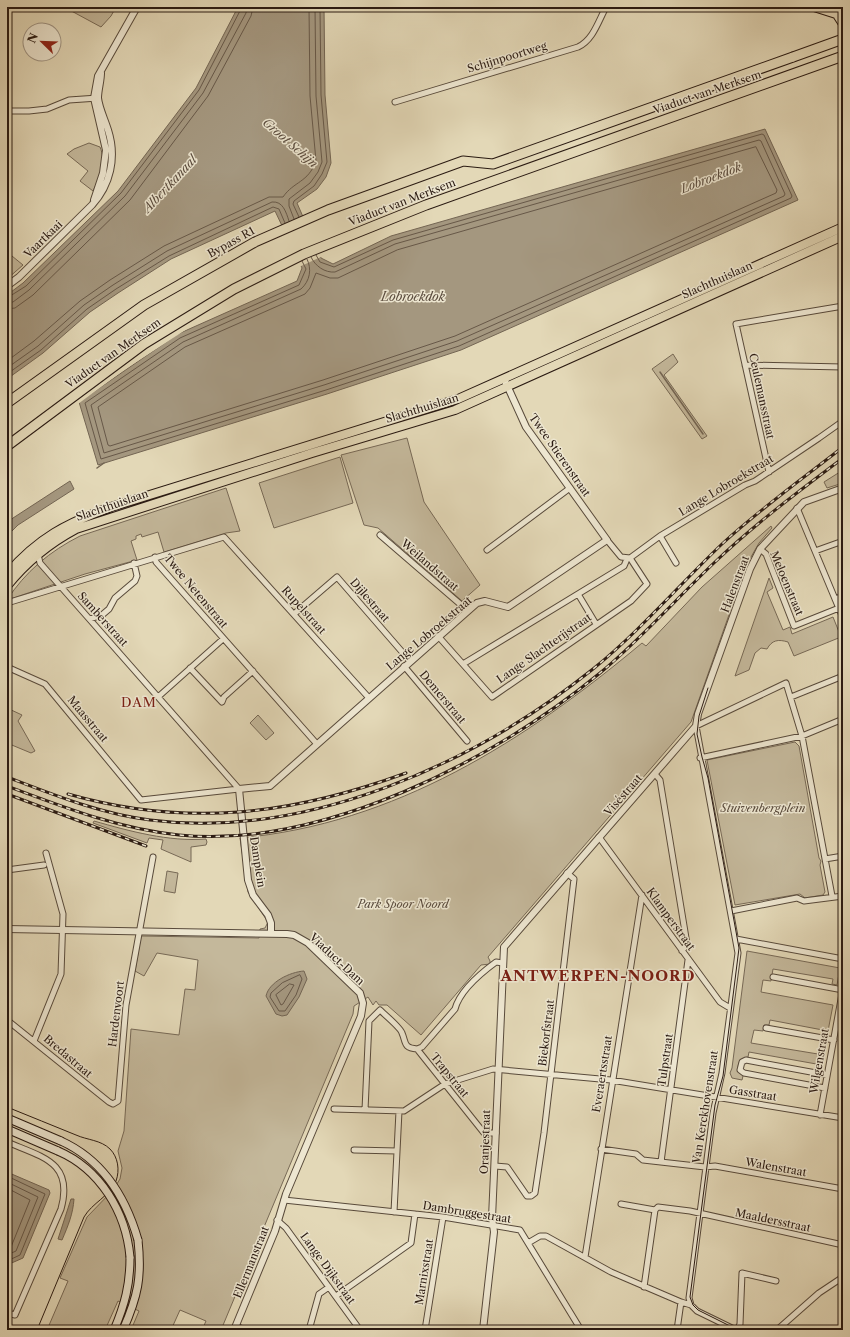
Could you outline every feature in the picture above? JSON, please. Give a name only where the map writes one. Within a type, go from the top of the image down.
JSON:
[{"type":"highway","name":"Viaduct van Merksem","points":[[494,164],[843,39]]},
{"type":"highway","name":"Viaduct van Merksem","points":[[7,446],[114,366],[174,325],[247,282],[304,254],[426,205],[843,56]]},
{"type":"highway","name":"Bypass R1","points":[[7,403],[144,305],[255,242],[328,210],[462,160],[494,164]]},
{"type":"main road","points":[[814,7],[834,11],[843,24]]},
{"type":"main road","name":"Slachthuislaan","points":[[7,574],[25,554],[43,538],[70,522],[97,512],[458,399],[843,227]]},
{"type":"main road","name":"Slachthuislaan","points":[[7,586],[23,567],[38,553],[56,540],[88,524],[312,453],[456,410],[508,388],[843,236]]},
{"type":"main road","points":[[7,1118],[61,1141],[92,1160],[112,1183],[127,1209],[138,1240],[139,1282],[135,1302],[123,1330]]},
{"type":"main road","points":[[7,1129],[58,1151],[81,1164],[104,1188],[116,1208],[127,1234],[130,1257],[130,1273],[126,1299],[114,1330]]},
{"type":"street","name":"Vaartkaai","points":[[7,286],[19,277],[92,205],[103,173],[106,150],[96,98],[101,73],[107,58],[137,7]]},
{"type":"street","name":"Schijnpoortweg","points":[[395,102],[578,47],[586,43],[591,36],[606,7]]},
{"type":"street","points":[[7,111],[20,112],[41,110],[69,100],[96,98]]},
{"type":"street","name":"Ceulemansstraat","points":[[769,472],[736,324],[843,306]]},
{"type":"street","points":[[745,365],[843,367]]},
{"type":"street","name":"Twee Stierenstraat","points":[[504,379],[526,427],[607,540]]},
{"type":"street","name":"Lange Lobroekstraat","points":[[463,664],[624,566],[629,558],[660,536],[769,472],[843,420]]},
{"type":"street","points":[[487,550],[570,488]]},
{"type":"street","name":"Halenstraat","points":[[696,726],[698,714],[730,624],[750,569],[760,549],[797,508],[812,498],[843,488]]},
{"type":"street","points":[[797,508],[843,618]]},
{"type":"street","name":"Weilandstraat","points":[[380,535],[467,610]]},
{"type":"street","points":[[660,536],[676,563]]},
{"type":"street","name":"Rupelstraat","points":[[155,557],[224,537],[369,698]]},
{"type":"street","points":[[607,540],[622,557],[629,558]]},
{"type":"street","name":"Lange Lobroekstraat","points":[[141,800],[270,786],[316,743],[369,698],[467,610],[477,603],[485,601],[508,607],[607,540]]},
{"type":"street","points":[[815,551],[843,541]]},
{"type":"street","name":"Meloenstraat","points":[[760,549],[766,554],[794,626],[839,608]]},
{"type":"street","name":"Samberstraat","points":[[38,553],[40,564],[239,789]]},
{"type":"street","points":[[7,603],[155,557]]},
{"type":"street","name":"Twee Netenstraat","points":[[155,557],[156,562],[316,743]]},
{"type":"street","name":"Lange Slachterijstraat","points":[[438,636],[492,697],[631,601],[647,584],[629,558]]},
{"type":"street","points":[[90,619],[102,615],[109,609],[115,598],[135,581],[137,576],[134,563]]},
{"type":"street","name":"Dijlestraat","points":[[294,614],[337,577],[410,661]]},
{"type":"street","points":[[578,594],[596,624]]},
{"type":"street","points":[[835,599],[843,596]]},
{"type":"street","name":"Twee Netenstraat","points":[[190,668],[223,638]]},
{"type":"street","name":"Demerstraat","points":[[404,666],[467,741]]},
{"type":"street","name":"Maasstraat","points":[[7,667],[45,684],[141,800]]},
{"type":"street","points":[[158,696],[190,668],[222,702],[224,697],[253,671]]},
{"type":"street","points":[[832,896],[802,736],[791,697],[843,676]]},
{"type":"street","name":"Viséstraat","points":[[503,955],[504,947],[696,726],[786,683],[791,697]]},
{"type":"street","points":[[700,758],[802,736],[843,719]]},
{"type":"street","points":[[696,726],[700,758],[706,773],[731,911],[797,898],[804,901],[832,896],[843,896]]},
{"type":"street","points":[[655,774],[660,780],[687,944],[682,951]]},
{"type":"street","name":"Damplein","points":[[239,789],[248,880],[253,895],[268,915],[271,923],[271,932]]},
{"type":"street","name":"Klamperstraat","points":[[599,837],[720,1002],[730,1008]]},
{"type":"street","points":[[34,1041],[61,974],[63,914],[46,853]]},
{"type":"street","points":[[825,859],[843,856]]},
{"type":"street","points":[[139,931],[153,857]]},
{"type":"street","points":[[7,870],[44,865]]},
{"type":"street","name":"Biekorfstraat","points":[[495,1166],[507,1167],[526,1194],[531,1196],[536,1192],[574,879],[567,873]]},
{"type":"street","name":"Everaertsstraat","points":[[585,1257],[642,895]]},
{"type":"street","name":"Van Kerckhovenstraat","points":[[691,1305],[689,1298],[706,1167],[716,1098],[722,1073],[737,955],[731,911]]},
{"type":"street","name":"Viaduct-Dam","points":[[7,929],[271,932],[294,935],[308,943],[353,985],[362,999],[362,1012],[284,1200]]},
{"type":"street","name":"Hardenvoort","points":[[118,1101],[126,1005],[139,931]]},
{"type":"street","points":[[736,939],[843,959]]},
{"type":"street","name":"Oranjestraat","points":[[483,1330],[494,1232],[498,1069],[503,955]]},
{"type":"street","name":"Tulpstraat","points":[[661,1162],[688,960]]},
{"type":"street","points":[[417,1049],[422,1047],[455,1009],[457,1001],[482,972],[496,962],[503,963]]},
{"type":"street","points":[[773,977],[843,989]]},
{"type":"street","name":"Wilgenstraat","points":[[820,1115],[843,989]]},
{"type":"street","name":"Trapstraat","points":[[365,1110],[369,1021],[380,1010],[402,1033],[405,1044],[412,1049],[417,1049],[484,1133],[496,1133]]},
{"type":"street","name":"Bredastraat","points":[[7,1020],[109,1102],[113,1104],[118,1101]]},
{"type":"street","points":[[766,1028],[834,1040]]},
{"type":"street","points":[[825,1088],[744,1073],[740,1070],[740,1066],[742,1062],[746,1060],[827,1075]]},
{"type":"street","name":"Gasstraat","points":[[399,1111],[404,1112],[445,1084],[493,1068],[612,1080],[843,1118]]},
{"type":"street","points":[[334,1109],[399,1111],[394,1212]]},
{"type":"street","points":[[7,1142],[49,1161],[60,1172],[65,1185],[65,1194],[61,1209],[15,1315],[7,1313]]},
{"type":"street","name":"Walenstraat","points":[[601,1149],[636,1154],[643,1160],[706,1167],[715,1166],[843,1189]]},
{"type":"street","points":[[354,1150],[397,1151]]},
{"type":"street","name":"Dambruggestraat","points":[[284,1200],[443,1217],[520,1230],[581,1330]]},
{"type":"street","name":"Ellermanstraat","points":[[235,1328],[275,1231],[284,1200]]},
{"type":"street","name":"Maaldersstraat","points":[[621,1204],[654,1210],[658,1207],[690,1211],[843,1245]]},
{"type":"street","points":[[644,1287],[654,1210]]},
{"type":"street","points":[[336,1296],[411,1243],[415,1214]]},
{"type":"street","name":"Marnixstraat","points":[[425,1330],[443,1217]]},
{"type":"street","name":"Lange Dijkstraat","points":[[277,1220],[286,1228],[360,1330]]},
{"type":"street","points":[[528,1243],[540,1236],[546,1236],[611,1272],[644,1287],[691,1305],[697,1311],[736,1330],[740,1324],[742,1273],[776,1281]]},
{"type":"street","points":[[777,1330],[819,1293],[843,1277]]},
{"type":"street","points":[[308,1330],[319,1294],[329,1287]]},
{"type":"street","points":[[677,1330],[681,1302]]},
{"type":"street","points":[[235,1328],[245,1330]]},
{"type":"green space","points":[[64,7],[116,7],[111,16],[101,27]]},
{"type":"green space","points":[[89,143],[100,147],[102,152],[102,163],[93,191],[80,181],[88,171],[67,154],[74,149]]},
{"type":"green space","points":[[12,256],[23,265],[7,279],[7,262]]},
{"type":"green space","points":[[673,354],[678,362],[664,375],[707,436],[702,439],[652,369]]},
{"type":"green space","points":[[407,438],[424,502],[480,585],[462,601],[378,528],[364,525],[341,455]]},
{"type":"green space","points":[[340,457],[353,503],[274,528],[259,483]]},
{"type":"green space","points":[[843,470],[843,483],[827,488],[824,482]]},
{"type":"green space","points":[[226,488],[240,531],[226,533],[164,552],[158,532],[142,537],[141,534],[136,536],[136,539],[131,541],[137,560],[85,574],[7,600],[30,571],[48,555],[80,536]]},
{"type":"green space","name":"Park Spoor Noord","points":[[771,526],[772,528],[759,543],[747,564],[691,722],[488,957],[490,964],[481,965],[421,1035],[387,1005],[379,1005],[376,1001],[373,1005],[368,997],[354,1006],[353,1014],[221,1330],[202,1330],[206,1321],[180,1310],[171,1330],[131,1330],[139,1311],[118,1301],[105,1330],[47,1330],[68,1281],[60,1278],[87,1217],[113,1190],[120,1179],[122,1168],[118,1151],[124,1131],[131,1029],[179,1035],[185,989],[195,990],[198,960],[157,953],[144,976],[135,971],[141,936],[259,938],[260,929],[265,928],[268,922],[248,892],[240,838],[297,830],[352,815],[404,796],[455,772],[504,744],[552,713],[642,643],[646,646],[702,587]]},
{"type":"green space","points":[[769,578],[773,588],[767,592],[783,630],[790,627],[792,634],[833,617],[841,637],[794,656],[788,642],[773,642],[767,649],[761,648],[755,653],[749,670],[735,676]]},
{"type":"green space","points":[[7,708],[22,715],[18,721],[35,751],[31,753],[7,743]]},
{"type":"green space","points":[[258,715],[274,733],[266,740],[250,723]]},
{"type":"green space","name":"Stuivenbergplein","points":[[795,742],[799,746],[819,858],[821,861],[820,865],[825,892],[823,895],[805,898],[800,894],[735,905],[707,760]]},
{"type":"green space","points":[[94,821],[149,835],[178,839],[206,839],[207,842],[206,845],[191,847],[191,862],[161,849],[163,840],[149,838],[147,843],[93,823]]},
{"type":"green space","points":[[167,871],[178,873],[175,893],[164,891]]},
{"type":"green space","points":[[747,951],[840,968],[837,985],[832,984],[833,979],[773,969],[771,981],[763,980],[761,992],[833,1005],[828,1031],[770,1020],[769,1025],[764,1025],[763,1031],[754,1030],[751,1043],[824,1055],[822,1065],[749,1052],[748,1057],[741,1060],[738,1065],[740,1073],[743,1076],[742,1080],[732,1078],[730,1073],[732,1068]]},
{"type":"water","name":"Lobroekdok","points":[[238,7],[324,7],[325,95],[331,163],[326,177],[317,189],[297,203],[321,258],[333,264],[391,236],[765,129],[798,200],[461,350],[327,394],[98,465],[79,402],[178,334],[297,281],[302,268],[275,211],[171,259],[90,312],[43,353],[7,379],[7,295],[23,283],[118,191],[196,88]]},
{"type":"water","points":[[70,481],[74,489],[18,525],[11,532],[7,528],[7,524],[13,518]]},
{"type":"water","points":[[304,971],[307,979],[299,997],[287,1015],[282,1016],[276,1014],[266,996],[271,986],[293,973]]},
{"type":"water","points":[[7,1172],[49,1190],[50,1193],[23,1258],[7,1265]]},
{"type":"water","points":[[71,1199],[74,1199],[70,1220],[62,1240],[58,1239]]},
{"type":"pier","points":[[308,222],[323,256],[299,267],[283,234]]},
{"type":"pier","points":[[190,327],[124,370],[78,404],[78,401],[123,368],[177,332]]},
{"type":"waterway","points":[[660,372],[703,434]]},
{"type":"waterway","points":[[97,468],[104,463]]},
{"type":"tram line","points":[[708,688],[699,716],[697,734],[708,778],[739,948],[723,1076],[715,1105],[690,1297],[693,1305],[698,1310],[738,1330]]},
{"type":"tram line","points":[[7,1107],[106,1146],[113,1152],[118,1164],[116,1181],[110,1191],[87,1212],[84,1217],[37,1330]]},
{"type":"railway","points":[[7,777],[96,809],[150,820],[209,823],[268,818],[327,806],[385,788],[442,764],[496,735],[546,704],[593,669],[627,639],[736,531],[843,447]]},
{"type":"railway","points":[[7,786],[70,809],[135,828],[179,835],[233,836],[290,828],[346,813],[403,792],[457,767],[509,737],[557,706],[615,660],[715,562],[746,534],[843,458]]},
{"type":"railway","points":[[68,794],[112,805],[155,811],[197,813],[238,812],[280,807],[321,799],[406,773]]},
{"type":"railway","points":[[7,794],[146,846]]},
{"type":"district","name":"DAM","points":[[139,702]]},
{"type":"district","name":"ANTWERPEN-NOORD","points":[[598,976]]},
{"type":"water label","name":"Groot Schijn","points":[[290,143]]},
{"type":"water label","name":"Albertkanaal","points":[[170,184]]}]
